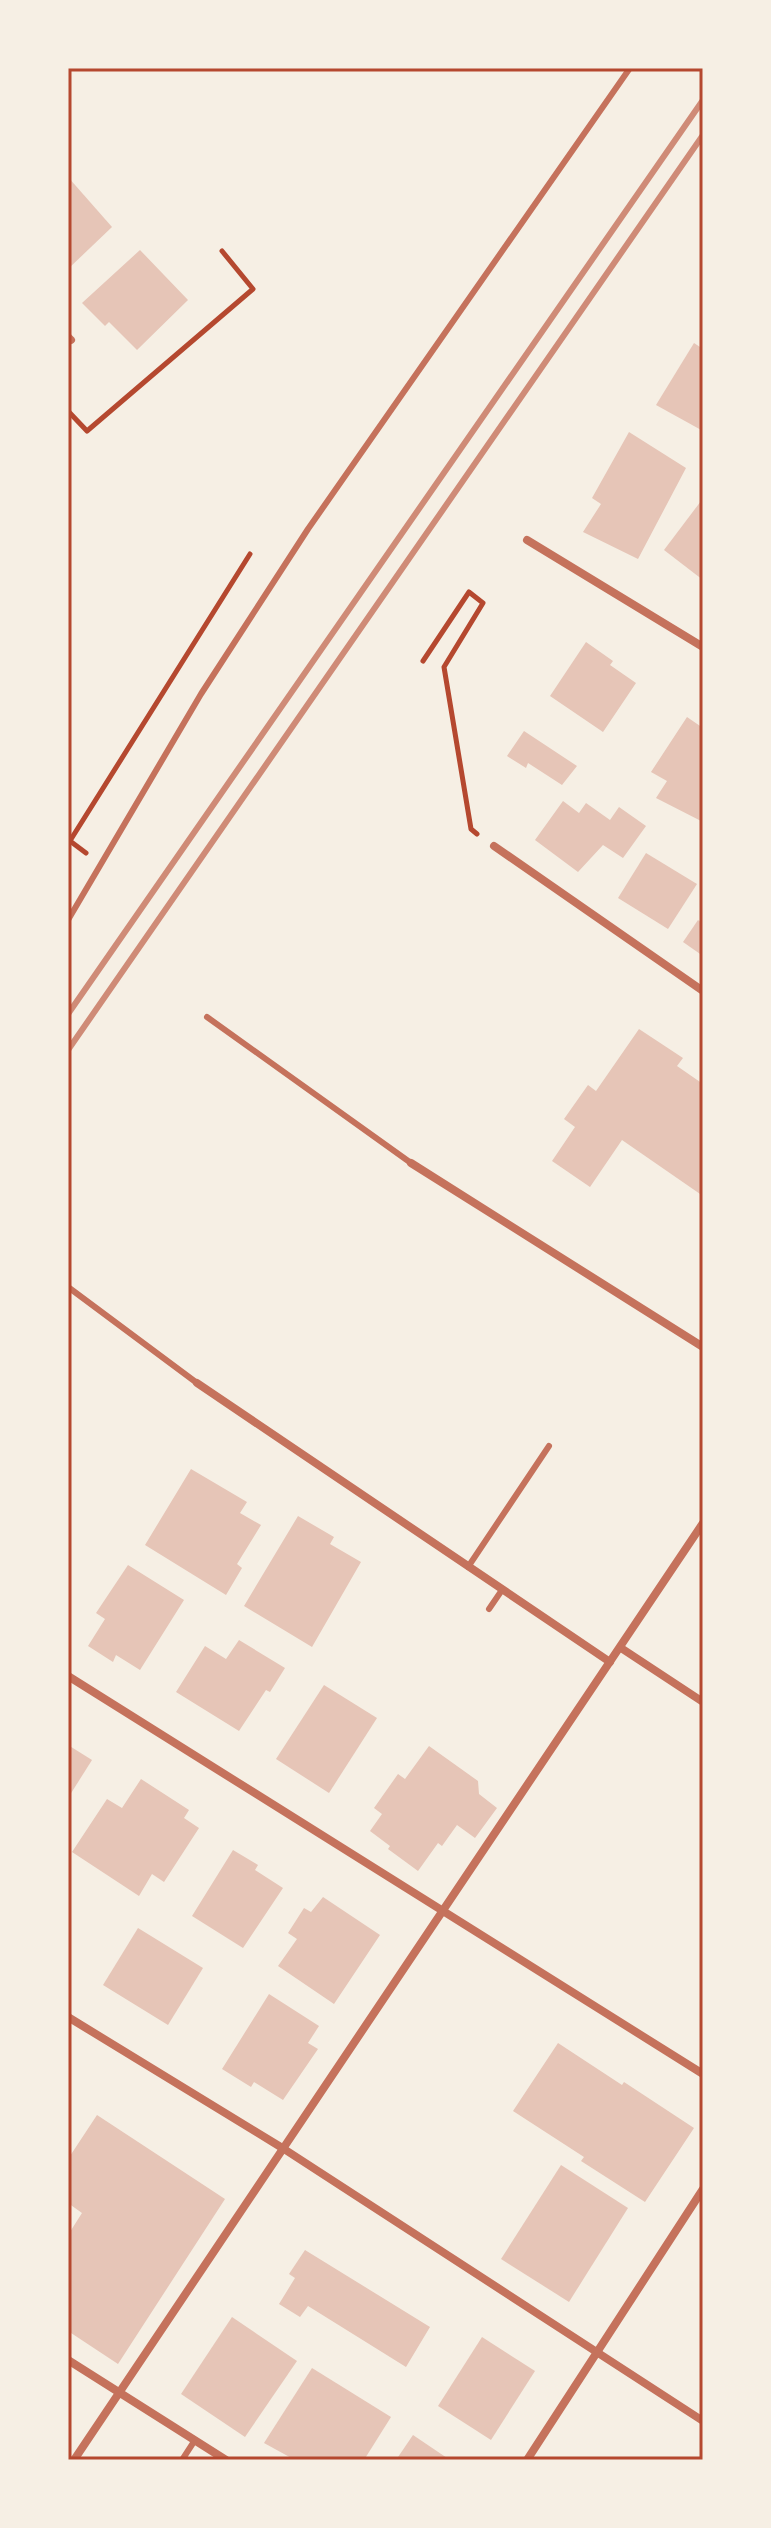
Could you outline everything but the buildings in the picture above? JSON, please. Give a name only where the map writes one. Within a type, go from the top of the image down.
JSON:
[{"type":"street","points":[[527,540],[703,647]]},
{"type":"street","points":[[494,846],[703,991]]},
{"type":"street","points":[[411,1163],[703,1347]]},
{"type":"street","points":[[197,1383],[610,1662]]},
{"type":"street","points":[[74,2460],[703,1523]]},
{"type":"street","points":[[621,1648],[703,1702]]},
{"type":"street","points":[[68,1676],[703,2074]]},
{"type":"street","points":[[68,2017],[284,2149],[703,2421]]},
{"type":"street","points":[[527,2460],[703,2189]]},
{"type":"street","points":[[68,2360],[226,2460]]},
{"type":"lane","points":[[68,920],[201,694],[308,529],[630,68]]},
{"type":"lane","points":[[207,1017],[411,1163]]},
{"type":"lane","points":[[68,1287],[197,1383]]},
{"type":"lane","points":[[468,1567],[549,1446]]},
{"type":"lane","points":[[489,1609],[502,1590]]},
{"type":"lane","points":[[182,2460],[195,2440]]},
{"type":"path","points":[[68,411],[87,431],[253,289],[222,251]]},
{"type":"path","points":[[87,853],[69,843],[250,554]]},
{"type":"path","points":[[423,661],[469,592],[483,603],[444,667],[471,829],[494,846]]},
{"type":"railway","points":[[68,1014],[703,100]]},
{"type":"railway","points":[[68,1050],[703,135]]}]
